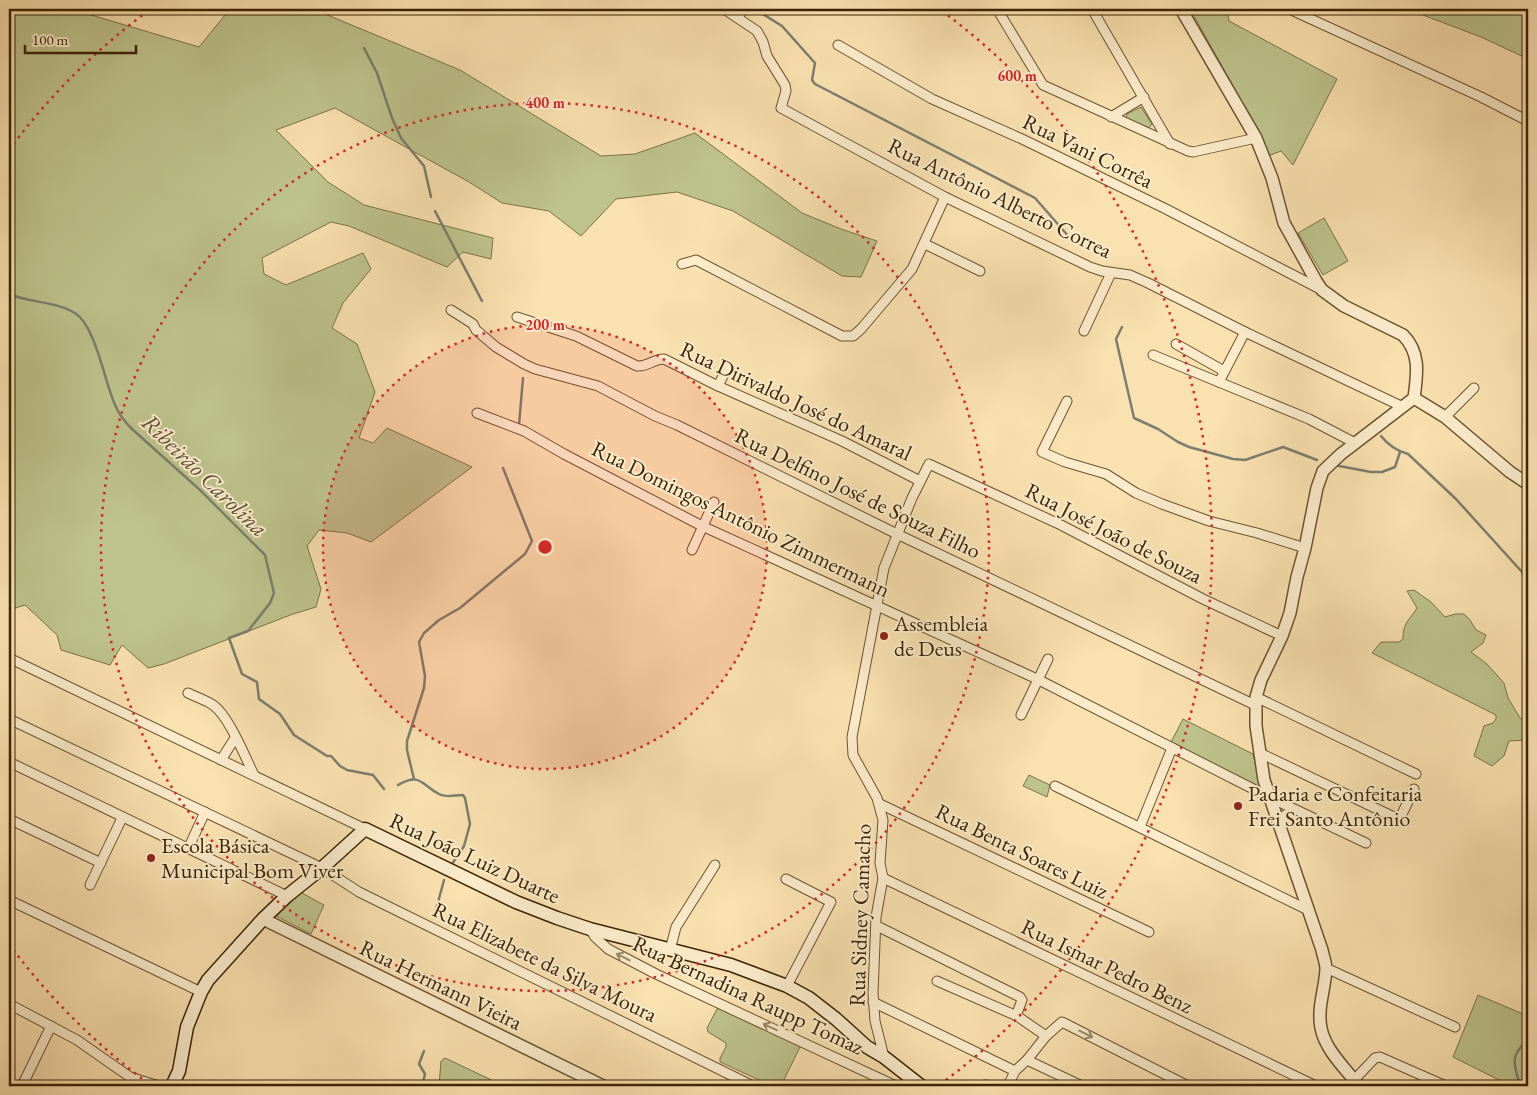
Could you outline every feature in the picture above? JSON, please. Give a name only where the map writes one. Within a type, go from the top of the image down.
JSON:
[{"type":"main road","points":[[172,1086],[179,1071],[188,1027],[201,992],[212,974],[287,896],[322,868],[365,829]]},
{"type":"main road","name":"Rua João Luiz Duarte","points":[[365,829],[521,904],[590,929],[731,964],[787,986],[809,998],[867,1047],[921,1086]]},
{"type":"street","name":"Rua Antônio Alberto Correa","points":[[724,9],[760,35],[767,56],[782,78],[786,91],[781,108],[945,196],[1090,267],[1111,273],[1130,275],[1148,283],[1245,332],[1401,406]]},
{"type":"street","points":[[738,18],[743,9]]},
{"type":"street","points":[[997,9],[1043,85],[1170,144],[1193,152],[1256,138]]},
{"type":"street","points":[[1092,9],[1170,144]]},
{"type":"street","points":[[1181,9],[1256,138],[1272,178],[1287,231],[1322,290],[1344,306],[1403,335],[1410,342],[1417,364],[1414,398],[1335,458],[1324,471],[1317,488],[1306,548],[1297,576],[1290,613],[1282,636],[1265,670],[1256,701],[1260,753],[1269,797],[1322,950],[1326,968],[1320,1002],[1321,1027],[1324,1038],[1337,1059],[1356,1083],[1375,1058],[1380,1057],[1446,1086]]},
{"type":"street","points":[[1289,9],[1528,120]]},
{"type":"street","name":"Rua Vani Corrêa","points":[[838,45],[932,99],[1022,139],[1166,209],[1322,290]]},
{"type":"street","points":[[1111,117],[1144,97]]},
{"type":"street","points":[[682,264],[696,260],[842,336],[848,337],[857,333],[912,269],[925,244],[945,196]]},
{"type":"street","points":[[925,244],[980,270]]},
{"type":"street","points":[[1084,330],[1111,273]]},
{"type":"street","name":"Rua Delfino José de Souza Filho","points":[[451,310],[473,324],[476,330],[496,347],[524,364],[535,369],[598,386],[655,416],[677,425],[897,534],[1416,774]]},
{"type":"street","name":"Rua Dirivaldo José do Amaral","points":[[517,317],[570,334],[637,366],[644,366],[664,359],[718,386],[842,441],[920,481]]},
{"type":"street","points":[[1219,382],[1245,332]]},
{"type":"street","points":[[1176,344],[1224,371]]},
{"type":"street","points":[[1153,355],[1308,419],[1355,443]]},
{"type":"street","points":[[718,386],[727,368]]},
{"type":"street","points":[[1445,417],[1474,388]]},
{"type":"street","points":[[1414,398],[1445,417],[1510,472],[1528,484]]},
{"type":"street","points":[[1066,400],[1042,452],[1065,462],[1106,474],[1136,493],[1208,521],[1306,548]]},
{"type":"street","name":"Rua Domingos Antônio Zimmermann","points":[[477,413],[524,432],[702,526],[1037,679],[1295,810],[1366,843]]},
{"type":"street","name":"Rua Sidney Camacho","points":[[884,1058],[875,1021],[872,984],[877,906],[882,878],[880,863],[884,826],[880,804],[856,762],[851,744],[882,574],[897,534],[929,464]]},
{"type":"street","name":"Rua José João de Souza","points":[[929,464],[1061,525],[1203,599],[1282,636]]},
{"type":"street","points":[[692,550],[714,502]]},
{"type":"street","name":"Rua João Luiz Duarte","points":[[9,658],[365,829]]},
{"type":"street","points":[[1021,715],[1048,659]]},
{"type":"street","points":[[188,693],[212,704],[218,709],[254,775]]},
{"type":"street","name":"Rua Elizabete da Silva Moura","points":[[9,719],[322,868],[359,892],[753,1086]]},
{"type":"street","points":[[221,760],[235,738]]},
{"type":"street","points":[[1140,827],[1172,748]]},
{"type":"street","points":[[1260,753],[1396,818],[1402,814],[1414,789]]},
{"type":"street","points":[[9,762],[287,896]]},
{"type":"street","points":[[1055,786],[1308,910]]},
{"type":"street","name":"Rua Benta Soares Luiz","points":[[880,804],[1148,932]]},
{"type":"street","points":[[1279,827],[1286,815],[1295,810]]},
{"type":"street","points":[[188,849],[205,812]]},
{"type":"street","points":[[90,885],[122,818]]},
{"type":"street","points":[[9,820],[100,863]]},
{"type":"street","points":[[670,950],[676,927],[715,865]]},
{"type":"street","name":"Rua Ismar Pedro Benz","points":[[882,878],[1316,1086]]},
{"type":"street","points":[[786,879],[831,902],[787,986]]},
{"type":"street","points":[[9,900],[201,992]]},
{"type":"street","name":"Rua Hermann Vieira","points":[[263,919],[603,1086]]},
{"type":"street","points":[[877,926],[1020,997],[1022,1000],[1016,1016]]},
{"type":"street","name":"Rua Bernadina Raupp Tomaz","points":[[590,929],[599,942],[616,953],[876,1082],[896,1086]]},
{"type":"street","points":[[1326,968],[1454,1027]]},
{"type":"street","points":[[937,981],[1016,1016],[1046,1036]]},
{"type":"street","points":[[873,1002],[1016,1071]]},
{"type":"street","points":[[9,1004],[82,1044],[130,1077],[159,1086]]},
{"type":"street","points":[[1008,1086],[1016,1071],[1046,1036],[1062,1022],[1188,1086]]},
{"type":"street","points":[[22,1086],[51,1026]]},
{"type":"street","points":[[1027,1060],[1082,1086]]},
{"type":"street","points":[[982,1086],[985,1084],[990,1086]]},
{"type":"green space","points":[[9,9],[71,9],[199,47],[230,9],[313,9],[460,70],[601,156],[635,154],[695,133],[802,213],[877,241],[861,277],[842,276],[733,211],[677,192],[616,199],[581,236],[549,211],[502,203],[469,182],[335,108],[276,130],[328,182],[364,205],[493,238],[491,259],[463,252],[447,267],[349,226],[331,222],[262,258],[264,274],[286,285],[363,253],[371,269],[343,303],[332,328],[357,344],[375,392],[359,438],[373,443],[387,428],[472,467],[371,542],[347,533],[319,530],[307,546],[321,589],[316,607],[293,614],[164,664],[148,668],[122,645],[110,665],[61,650],[57,635],[25,605],[9,610]]},
{"type":"green space","points":[[1190,9],[1227,9],[1229,21],[1337,79],[1293,165],[1281,151],[1268,156],[1261,136]]},
{"type":"green space","points":[[1407,9],[1528,9],[1528,59],[1481,37]]},
{"type":"green space","points":[[1141,107],[1152,124],[1148,129],[1126,118],[1127,114]]},
{"type":"green space","points":[[1324,218],[1348,261],[1323,275],[1298,233]]},
{"type":"green space","points":[[1414,590],[1431,602],[1445,617],[1464,614],[1476,630],[1486,635],[1483,643],[1471,652],[1487,664],[1504,683],[1508,698],[1520,718],[1528,723],[1528,740],[1509,741],[1504,756],[1492,766],[1474,756],[1484,726],[1493,723],[1496,715],[1372,653],[1381,642],[1399,642],[1403,639],[1405,625],[1417,608],[1407,591]]},
{"type":"green space","points":[[1183,719],[1253,754],[1261,788],[1171,742]]},
{"type":"green space","points":[[1029,775],[1050,785],[1047,797],[1023,786]]},
{"type":"green space","points":[[300,892],[324,905],[311,934],[276,916]]},
{"type":"green space","points":[[1478,995],[1528,1016],[1528,1069],[1521,1086],[1511,1086],[1453,1057]]},
{"type":"green space","points":[[722,1007],[799,1043],[800,1047],[781,1086],[772,1086],[720,1062],[726,1043],[708,1032],[707,1028],[717,1009]]},
{"type":"green space","points":[[445,1058],[502,1086],[439,1086],[441,1061]]},
{"type":"waterway","points":[[755,9],[782,26],[815,63],[812,80],[815,84],[1035,198],[1070,238]]},
{"type":"waterway","points":[[364,48],[377,73],[392,118],[401,138],[424,166],[431,197]]},
{"type":"waterway","points":[[435,211],[482,301]]},
{"type":"waterway","name":"Ribeirão Carolina","points":[[9,294],[59,306],[75,313],[82,320],[89,330],[112,397],[123,419],[200,490],[265,555],[274,593],[270,603],[248,631],[229,638],[242,674],[257,682],[259,699],[280,714],[294,735],[327,756],[331,756],[340,766],[347,770],[373,775],[384,789]]},
{"type":"waterway","points":[[1122,327],[1116,339],[1134,418],[1189,447],[1233,459],[1245,460],[1283,447],[1317,460]]},
{"type":"waterway","points":[[519,425],[523,378]]},
{"type":"waterway","points":[[1381,436],[1393,447],[1408,454],[1456,499],[1522,572],[1528,587]]},
{"type":"waterway","points":[[1334,465],[1371,472],[1382,472],[1395,467],[1400,452]]},
{"type":"waterway","points":[[414,779],[407,750],[407,741],[424,688],[425,676],[419,642],[424,633],[439,620],[460,608],[525,554],[532,541],[503,468]]},
{"type":"waterway","name":"Ribeirão Carolina","points":[[398,785],[406,781],[416,780],[442,795],[463,795],[470,824],[464,846],[452,864]]},
{"type":"waterway","name":"Ribeirão Carolina","points":[[434,917],[444,880]]},
{"type":"waterway","points":[[1520,1086],[1515,1061],[1518,1051],[1528,1039]]},
{"type":"waterway","name":"Ribeirão Carolina","points":[[422,1086],[425,1074],[419,1064],[424,1051]]},
{"type":"place","name":"Assembleia de Deus","points":[[884,636]]},
{"type":"place","name":"Padaria e Confeitaria Frei Santo Antônio","points":[[1238,806]]},
{"type":"place","name":"Escola Básica Municipal Bom Viver","points":[[151,858]]}]
